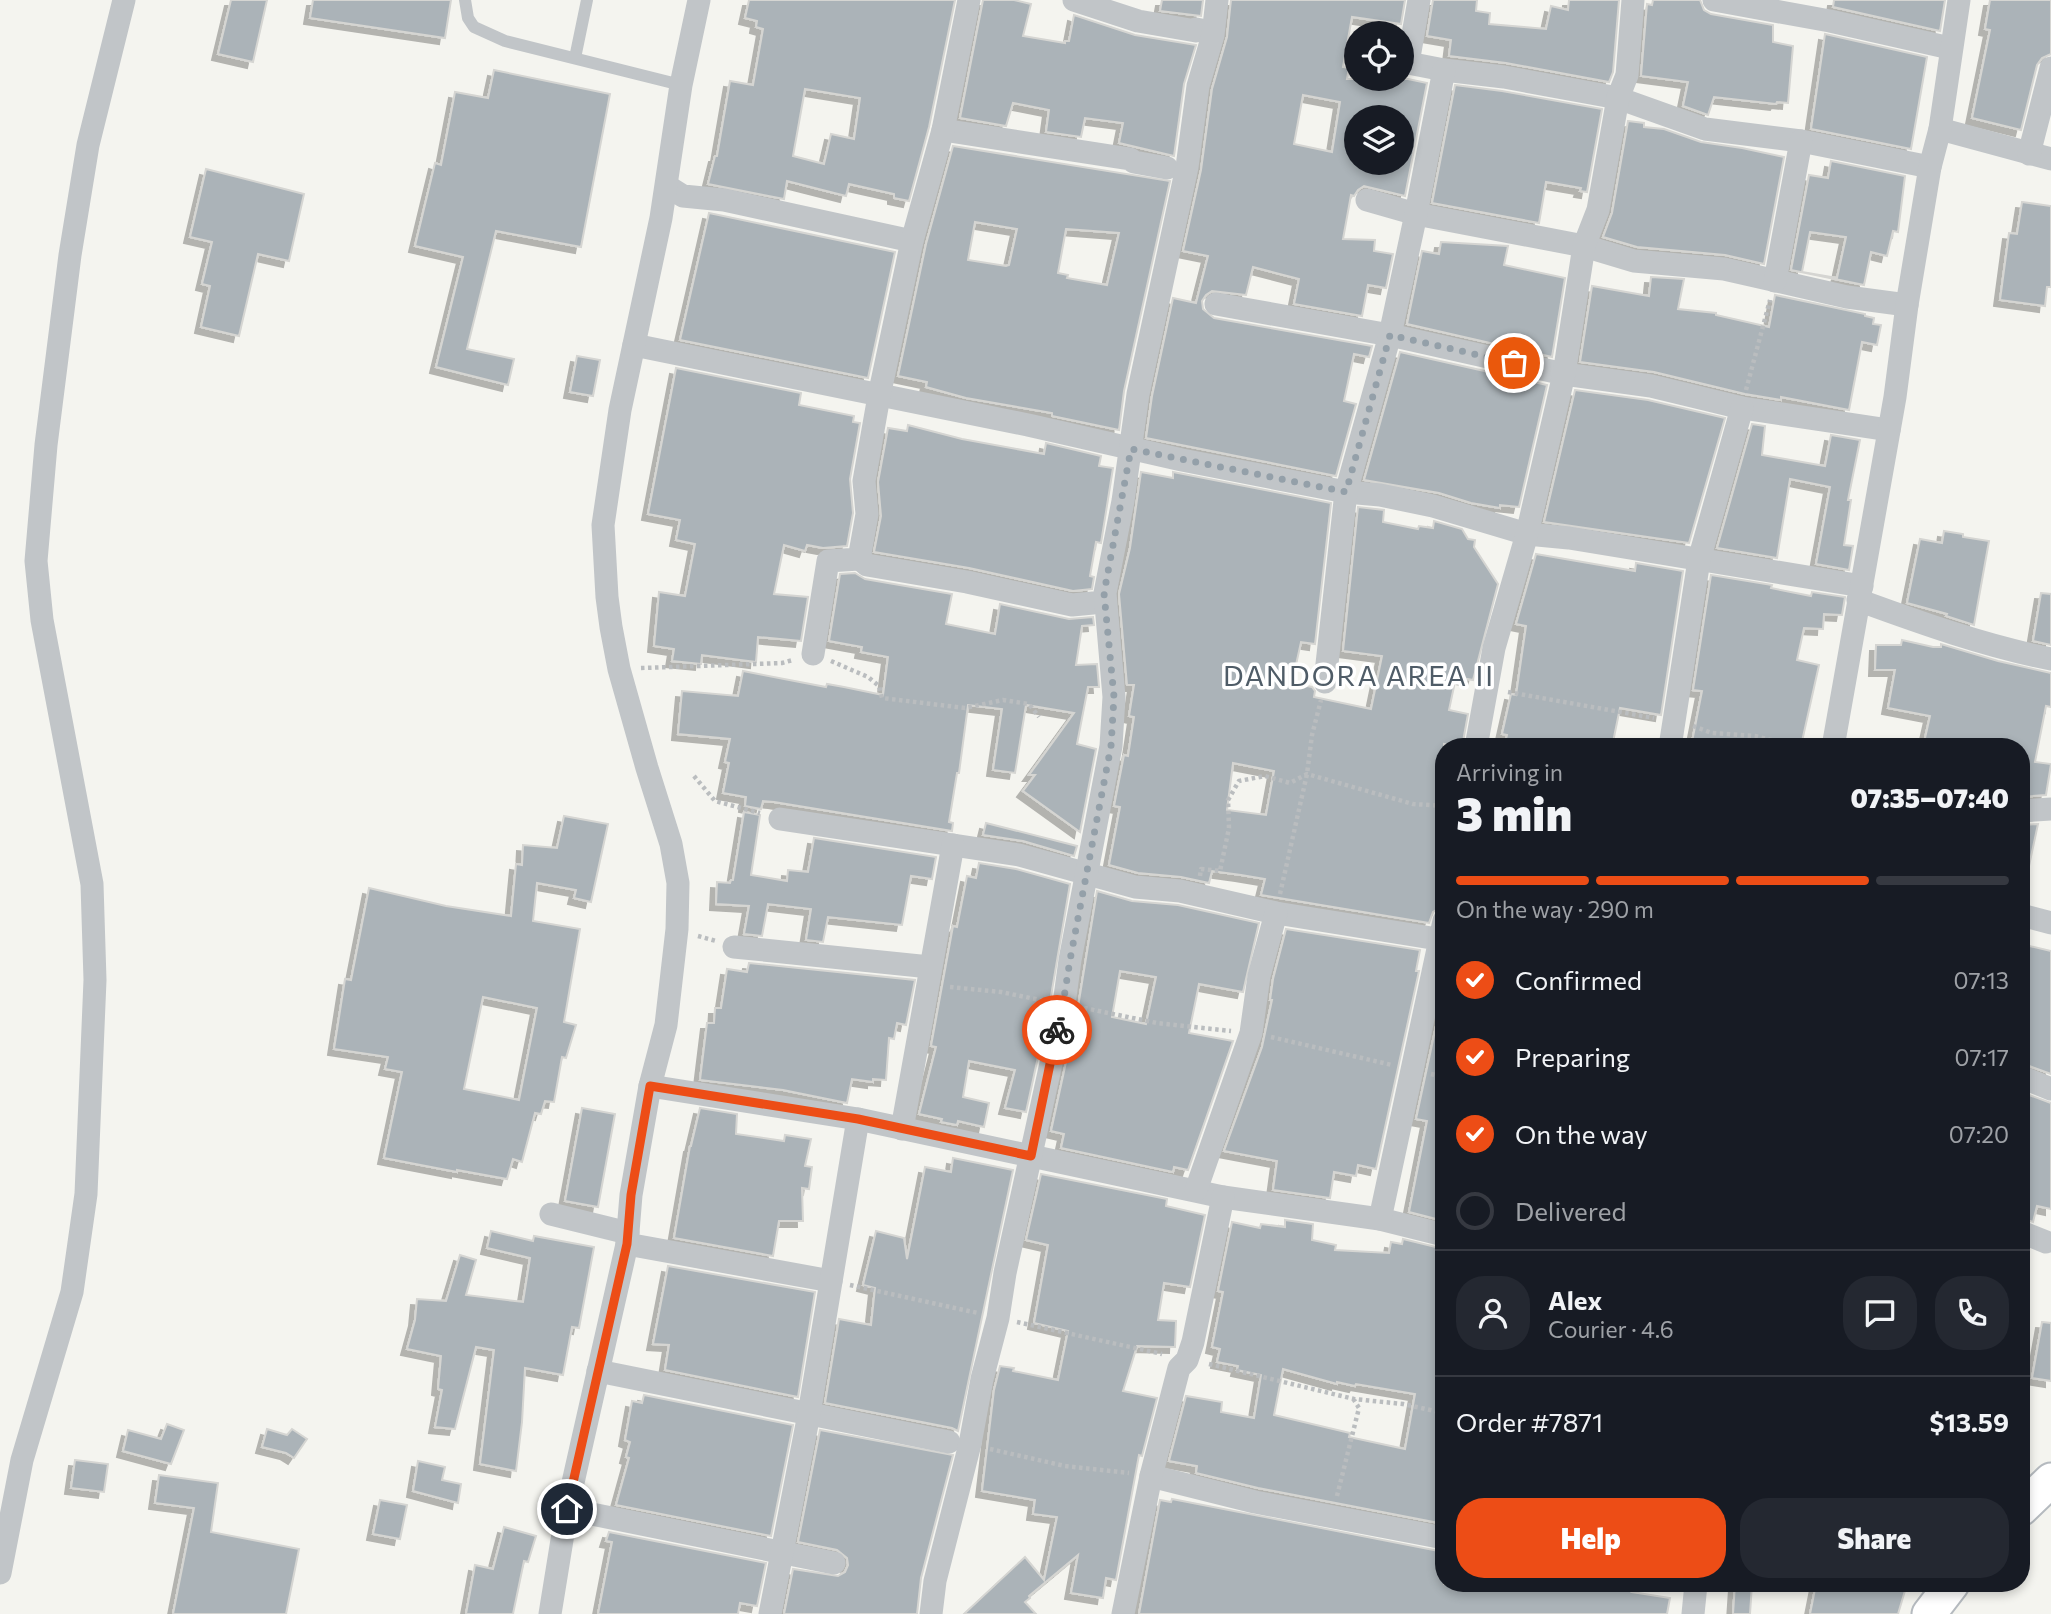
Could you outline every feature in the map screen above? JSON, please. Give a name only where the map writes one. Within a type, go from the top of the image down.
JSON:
[{"type":"main road","points":[[2030,1500],[2051,1480]]},
{"type":"main road","points":[[1929,1614],[1946,1592]]},
{"type":"street","points":[[0,1573],[22,1460],[72,1292],[86,1194],[95,980],[92,884],[42,620],[36,561],[46,445],[69,255],[88,145],[124,0]]},
{"type":"street","points":[[550,1614],[567,1509],[627,1238],[631,1195],[650,1086],[666,1025],[677,929],[678,883],[671,844],[619,669],[607,597],[603,525],[620,410],[667,186],[681,85],[699,0]]},
{"type":"street","points":[[859,558],[867,514],[864,481],[879,396],[912,241],[943,130],[969,0]]},
{"type":"street","points":[[1074,0],[1138,21],[1206,31]]},
{"type":"street","points":[[930,1614],[960,1443],[982,1379],[998,1318],[1004,1273],[1063,1004],[1111,746],[1114,697],[1104,593],[1131,449],[1138,394],[1187,167],[1198,86],[1213,34],[1217,0]]},
{"type":"street","points":[[1419,0],[1408,63],[1618,97],[1705,129],[1801,141],[1930,167]]},
{"type":"street","points":[[1478,738],[1494,648],[1527,534],[1564,374],[1584,246],[1598,210],[1618,97],[1627,75],[1633,0]]},
{"type":"street","points":[[1714,0],[1805,8],[1950,48]]},
{"type":"street","points":[[1835,738],[1889,430],[1930,167],[1940,129],[1959,0]]},
{"type":"street","points":[[1940,129],[2040,156],[2051,68]]},
{"type":"street","points":[[1325,682],[1346,492],[1390,335],[1444,70]]},
{"type":"street","points":[[943,130],[1130,159],[1167,168]]},
{"type":"street","points":[[1775,281],[1801,141]]},
{"type":"street","points":[[667,186],[683,196],[724,200],[912,241]]},
{"type":"street","points":[[1367,200],[1416,214],[1584,246],[1634,261],[1724,269],[1847,298],[1907,304]]},
{"type":"street","points":[[1216,303],[1390,335],[1564,374],[1651,386],[1742,408],[1889,430]]},
{"type":"street","points":[[634,345],[1131,449],[1346,492],[1380,495],[1433,506],[1527,534],[1569,538],[1699,560],[1860,593],[2011,651],[2051,659]]},
{"type":"street","points":[[1674,738],[1684,717],[1699,560],[1742,408]]},
{"type":"street","points":[[813,653],[828,561],[859,558],[867,565],[967,582],[1072,605],[1093,603]]},
{"type":"street","points":[[2030,810],[2051,809]]},
{"type":"street","points":[[780,819],[1018,855],[1135,887],[1180,891],[1276,913],[1435,933]]},
{"type":"street","points":[[902,1129],[953,845]]},
{"type":"street","points":[[1196,1190],[1251,1033],[1259,976],[1276,913]]},
{"type":"street","points":[[2030,917],[2051,923]]},
{"type":"street","points":[[734,947],[930,967]]},
{"type":"street","points":[[1380,1219],[1435,969]]},
{"type":"street","points":[[2030,1081],[2051,1089]]},
{"type":"street","points":[[650,1086],[858,1119],[1223,1197],[1380,1219],[1435,1233]]},
{"type":"street","points":[[770,1614],[808,1414],[858,1119]]},
{"type":"street","points":[[1123,1614],[1151,1476],[1179,1368],[1187,1360],[1223,1197]]},
{"type":"street","points":[[551,1214],[627,1238],[831,1281]]},
{"type":"street","points":[[2030,1236],[2046,1242]]},
{"type":"street","points":[[598,1371],[960,1443]]},
{"type":"street","points":[[1151,1476],[1255,1502],[1435,1536]]},
{"type":"street","points":[[567,1509],[834,1563]]},
{"type":"street","points":[[1693,1614],[1695,1592]]},
{"type":"lane","points":[[465,0],[468,18],[474,27],[505,41],[681,85]]},
{"type":"lane","points":[[575,58],[587,0]]},
{"type":"path","points":[[1742,408],[1775,281]]},
{"type":"path","points":[[619,669],[782,663],[813,653],[868,677],[879,686],[881,698],[965,708],[1003,700],[1029,704],[1040,717]]},
{"type":"path","points":[[1276,913],[1325,682]]},
{"type":"path","points":[[1488,684],[1510,692],[1657,718],[1684,717],[1712,733],[1759,738]]},
{"type":"path","points":[[1650,723],[1684,717]]},
{"type":"path","points":[[1180,891],[1197,891],[1201,869],[1220,871],[1230,828],[1228,800],[1239,781],[1265,776],[1290,783],[1307,774],[1413,804],[1435,805]]},
{"type":"path","points":[[694,776],[715,801],[780,819]]},
{"type":"path","points":[[677,929],[734,947]]},
{"type":"path","points":[[930,967],[930,984],[1001,992],[1157,1023],[1251,1033],[1435,1075]]},
{"type":"path","points":[[831,1281],[1354,1399],[1404,1404],[1435,1411]]},
{"type":"path","points":[[1332,1516],[1359,1408],[1354,1399]]},
{"type":"path","points":[[960,1443],[1065,1466],[1151,1476]]},
{"type":"building","points":[[231,0],[267,0],[253,62],[218,54]]},
{"type":"building","points":[[313,0],[451,0],[445,38],[310,18]]},
{"type":"building","points":[[749,0],[955,0],[929,127],[909,201],[894,198],[894,194],[849,184],[846,196],[787,181],[784,199],[708,184],[717,156],[730,81],[753,85],[763,29],[756,27],[757,21],[745,18]],"holes":[[[805,89],[860,98],[854,139],[831,134],[824,164],[793,156]]]},
{"type":"building","points":[[983,0],[1014,0],[1031,4],[1023,36],[1065,43],[1069,41],[1074,15],[1135,35],[1196,45],[1184,84],[1174,156],[1119,143],[1123,123],[1085,118],[1081,137],[1046,132],[1049,110],[1013,103],[1006,126],[960,118]]},
{"type":"building","points":[[1162,0],[1203,0],[1201,16],[1160,11]]},
{"type":"building","points":[[1231,0],[1405,0],[1402,21],[1352,17],[1351,21],[1344,21],[1344,91],[1414,91],[1414,80],[1427,83],[1414,150],[1414,105],[1344,105],[1344,175],[1409,175],[1405,196],[1364,186],[1354,196],[1351,195],[1343,239],[1375,240],[1374,251],[1393,254],[1386,288],[1368,285],[1362,316],[1294,304],[1299,279],[1253,267],[1246,295],[1212,291],[1202,301],[1203,309],[1214,318],[1372,346],[1369,357],[1354,354],[1344,401],[1356,404],[1336,476],[1146,438],[1173,298],[1196,303],[1208,256],[1183,251],[1201,170],[1212,89],[1227,37]],"holes":[[[1303,95],[1340,102],[1332,152],[1294,144]]]},
{"type":"building","points":[[1433,0],[1477,0],[1476,11],[1490,13],[1489,24],[1546,29],[1551,6],[1568,10],[1569,0],[1619,0],[1613,72],[1609,82],[1506,63],[1449,56],[1451,40],[1427,36]]},
{"type":"building","points":[[1653,0],[1700,0],[1704,10],[1711,14],[1773,25],[1773,42],[1793,46],[1788,103],[1714,97],[1708,115],[1683,106],[1688,82],[1641,76],[1647,4],[1652,5]]},
{"type":"building","points":[[1834,0],[1945,0],[1940,31],[1833,7]]},
{"type":"building","points":[[1990,0],[2051,0],[2051,54],[2042,58],[2037,65],[2021,130],[1972,118],[1990,30],[1985,29]]},
{"type":"building","points":[[1825,34],[1927,57],[1911,149],[1811,129]]},
{"type":"building","points":[[494,70],[610,94],[581,247],[496,231],[467,349],[514,359],[508,385],[436,367],[463,257],[415,246],[435,163],[441,165],[455,92],[488,98]]},
{"type":"building","points":[[1455,85],[1602,109],[1587,192],[1580,191],[1581,188],[1546,182],[1539,223],[1432,203]]},
{"type":"building","points":[[1628,121],[1644,123],[1644,127],[1664,129],[1701,142],[1784,157],[1764,264],[1725,255],[1637,247],[1603,237],[1612,213]]},
{"type":"building","points":[[953,146],[1170,181],[1124,391],[1119,430],[1052,416],[1052,413],[966,398],[926,387],[927,382],[898,376],[926,244]],"holes":[[[975,222],[1017,229],[1009,265],[968,260]],[[1066,229],[1119,233],[1107,285],[1067,278],[1068,275],[1058,273]]]},
{"type":"building","points":[[1831,161],[1905,176],[1898,232],[1893,231],[1887,256],[1871,252],[1864,285],[1791,270],[1809,175],[1828,178]],"holes":[[[1810,232],[1846,237],[1837,278],[1802,272]]]},
{"type":"building","points":[[206,169],[304,194],[289,261],[258,254],[239,336],[201,327],[210,286],[202,284],[212,242],[190,237]]},
{"type":"building","points":[[2022,202],[2051,206],[2051,287],[2047,287],[2045,306],[2000,300],[2009,233],[2017,234]]},
{"type":"building","points":[[709,213],[895,252],[868,378],[680,340]]},
{"type":"building","points":[[1441,242],[1508,246],[1504,265],[1565,278],[1552,357],[1407,324],[1422,251],[1439,254]]},
{"type":"building","points":[[1651,277],[1684,279],[1678,309],[1716,313],[1769,327],[1775,295],[1874,318],[1873,324],[1881,325],[1877,345],[1862,342],[1849,410],[1781,397],[1781,400],[1745,394],[1654,372],[1580,362],[1592,286],[1649,296]]},
{"type":"building","points":[[1400,352],[1547,385],[1519,507],[1500,505],[1500,508],[1471,503],[1439,493],[1364,480]]},
{"type":"building","points":[[577,356],[600,360],[593,396],[570,392]]},
{"type":"building","points":[[676,368],[801,393],[799,405],[854,416],[853,422],[860,423],[850,479],[853,513],[847,546],[823,548],[807,545],[805,551],[784,545],[774,594],[808,597],[801,641],[758,637],[756,662],[702,655],[701,664],[672,661],[674,649],[654,646],[659,592],[685,596],[695,544],[676,540],[680,520],[648,514]]},
{"type":"building","points":[[1575,390],[1648,400],[1725,418],[1689,543],[1544,522]]},
{"type":"building","points":[[1752,424],[1765,426],[1762,455],[1825,466],[1831,435],[1860,440],[1848,500],[1851,500],[1844,545],[1853,546],[1849,570],[1816,564],[1830,487],[1790,479],[1777,558],[1717,548]]},
{"type":"building","points":[[908,425],[962,439],[1044,454],[1046,443],[1101,456],[1099,466],[1113,468],[1101,543],[1096,542],[1090,576],[1094,577],[1092,589],[1073,591],[969,568],[874,552],[881,516],[878,482],[888,428],[907,431]]},
{"type":"building","points":[[1141,472],[1173,478],[1173,472],[1331,503],[1315,644],[1301,642],[1292,683],[1312,687],[1315,691],[1314,697],[1371,709],[1382,656],[1343,651],[1358,507],[1384,510],[1383,522],[1418,529],[1419,526],[1433,528],[1434,521],[1462,529],[1468,539],[1475,540],[1474,547],[1498,584],[1473,680],[1456,677],[1449,710],[1468,714],[1464,738],[1435,738],[1435,911],[1429,923],[1261,895],[1265,879],[1212,871],[1209,883],[1138,873],[1109,865],[1120,807],[1114,806],[1124,755],[1128,756],[1134,717],[1129,716],[1134,685],[1127,685],[1119,594],[1130,548]],"holes":[[[1233,763],[1274,771],[1266,815],[1227,810]]]},
{"type":"building","points":[[1944,531],[1989,541],[1974,625],[1907,603],[1920,539],[1942,543]]},
{"type":"building","points":[[1536,554],[1635,571],[1636,563],[1683,571],[1661,715],[1620,708],[1614,738],[1506,738],[1507,735],[1502,734],[1511,694],[1516,695],[1526,626],[1516,624]]},
{"type":"building","points":[[855,573],[865,579],[952,594],[946,624],[995,634],[1000,604],[1069,619],[1093,617],[1094,625],[1082,626],[1076,665],[1097,664],[1099,687],[1088,687],[1077,744],[1096,749],[1080,832],[1023,791],[1035,775],[1029,775],[1074,713],[1026,705],[1015,773],[993,770],[1002,709],[968,705],[949,822],[953,823],[952,831],[774,802],[763,801],[761,809],[745,806],[746,797],[723,793],[730,739],[678,734],[682,691],[738,696],[743,671],[883,695],[888,657],[861,652],[862,647],[829,641],[840,574]]},
{"type":"building","points":[[1711,575],[1772,585],[1771,588],[1811,596],[1812,592],[1845,597],[1842,615],[1824,614],[1823,629],[1804,628],[1797,660],[1819,665],[1803,738],[1693,738],[1702,691],[1693,690]]},
{"type":"building","points":[[2041,593],[2051,594],[2051,645],[2033,641]]},
{"type":"building","points":[[1902,640],[1933,647],[1941,647],[1941,644],[2051,673],[2051,707],[2046,706],[2035,762],[2051,764],[2046,795],[2030,796],[2030,738],[1925,738],[1930,716],[1888,708],[1895,670],[1875,670],[1876,645],[1901,645]]},
{"type":"building","points":[[744,812],[760,815],[751,875],[787,881],[788,870],[808,872],[814,838],[936,857],[932,879],[911,876],[902,925],[828,917],[823,942],[806,940],[811,909],[768,904],[762,936],[744,934],[749,906],[716,904],[717,882],[730,883],[733,880]]},
{"type":"building","points":[[564,816],[608,824],[591,902],[574,898],[576,890],[537,883],[533,921],[580,929],[564,1022],[576,1025],[566,1058],[562,1057],[554,1102],[545,1101],[541,1114],[535,1113],[522,1162],[513,1159],[507,1179],[384,1158],[402,1072],[385,1069],[388,1057],[334,1049],[345,979],[351,980],[369,888],[446,906],[511,916],[516,864],[522,865],[523,845],[557,848]],"holes":[[[483,997],[537,1008],[519,1100],[464,1089]]]},
{"type":"building","points":[[986,823],[1077,846],[1074,856],[1023,841],[983,835]]},
{"type":"building","points":[[2030,824],[2038,824],[2030,861]]},
{"type":"building","points":[[979,863],[1016,869],[1070,884],[1050,1002],[1026,1112],[1005,1108],[1015,1070],[969,1061],[963,1097],[989,1103],[984,1127],[958,1121],[957,1125],[941,1122],[942,1119],[919,1114],[936,1047],[931,1046],[953,926],[957,927],[967,876],[976,878]]},
{"type":"building","points":[[1097,891],[1132,901],[1178,905],[1259,923],[1243,992],[1199,984],[1189,1033],[1233,1041],[1188,1170],[1174,1167],[1173,1172],[1061,1148],[1064,1134],[1051,1131],[1078,1007]],"holes":[[[1120,971],[1156,977],[1146,1024],[1112,1017]]]},
{"type":"building","points":[[1286,929],[1420,950],[1416,971],[1419,971],[1376,1169],[1358,1165],[1356,1176],[1334,1172],[1330,1198],[1273,1190],[1277,1161],[1224,1151],[1262,1047],[1272,1000],[1273,979]]},
{"type":"building","points":[[2030,946],[2051,951],[2051,1074],[2030,1066]]},
{"type":"building","points":[[749,963],[915,980],[906,1025],[897,1023],[894,1039],[889,1038],[886,1080],[873,1079],[873,1082],[852,1079],[847,1103],[783,1090],[700,1080],[707,1023],[714,1023],[715,1008],[721,1008],[727,969],[747,972]]},
{"type":"building","points":[[1435,1031],[1435,1219],[1409,1212],[1427,1121],[1416,1119]]},
{"type":"building","points":[[2030,1095],[2051,1103],[2051,1209],[2037,1206],[2033,1222],[2030,1221]]},
{"type":"building","points":[[582,1108],[615,1114],[598,1207],[565,1201]]},
{"type":"building","points":[[700,1108],[737,1114],[736,1134],[784,1141],[785,1135],[811,1139],[805,1166],[812,1167],[809,1189],[802,1188],[803,1221],[779,1221],[773,1256],[674,1238],[690,1146]]},
{"type":"building","points":[[953,1158],[1013,1170],[958,1431],[825,1403],[839,1319],[871,1325],[875,1288],[863,1285],[876,1231],[904,1238],[907,1259],[925,1167],[951,1172]]},
{"type":"building","points":[[1041,1174],[1167,1199],[1166,1206],[1205,1215],[1190,1287],[1164,1283],[1158,1320],[1176,1321],[1175,1347],[1137,1346],[1123,1391],[1157,1398],[1142,1456],[1139,1455],[1116,1580],[1106,1578],[1103,1598],[1071,1593],[1078,1555],[1029,1596],[1025,1602],[1036,1614],[964,1614],[1025,1557],[1044,1580],[1057,1517],[1033,1514],[1035,1500],[982,1491],[994,1390],[1000,1366],[1058,1380],[1068,1331],[1034,1323],[1048,1245],[1026,1240]]},
{"type":"building","points":[[1285,1220],[1313,1224],[1312,1240],[1336,1245],[1335,1250],[1389,1253],[1391,1242],[1402,1244],[1403,1239],[1435,1247],[1435,1522],[1258,1488],[1196,1473],[1197,1466],[1169,1461],[1186,1396],[1222,1402],[1221,1412],[1254,1418],[1261,1375],[1237,1370],[1238,1366],[1217,1362],[1220,1349],[1212,1347],[1223,1292],[1218,1291],[1232,1222],[1260,1228],[1261,1224],[1285,1227]],"holes":[[[1283,1369],[1337,1382],[1415,1394],[1405,1449],[1349,1437],[1350,1433],[1274,1415]]]},
{"type":"building","points":[[491,1231],[533,1241],[534,1236],[594,1247],[579,1328],[572,1327],[563,1375],[525,1368],[516,1471],[480,1464],[494,1350],[476,1347],[455,1429],[435,1427],[442,1390],[438,1389],[441,1356],[407,1349],[415,1320],[417,1299],[446,1301],[460,1255],[476,1260],[466,1295],[523,1302],[530,1258],[487,1248]]},
{"type":"building","points":[[668,1266],[815,1292],[798,1397],[665,1370],[669,1345],[653,1344]]},
{"type":"building","points":[[2042,1322],[2051,1323],[2051,1381],[2032,1378]]},
{"type":"building","points":[[644,1395],[793,1425],[771,1536],[616,1505],[629,1458],[626,1457],[630,1442],[625,1440],[632,1401],[642,1403]]},
{"type":"building","points":[[167,1424],[184,1430],[171,1464],[123,1451],[128,1430],[161,1439]]},
{"type":"building","points":[[267,1429],[287,1435],[292,1429],[307,1439],[294,1458],[286,1453],[262,1447]]},
{"type":"building","points":[[820,1430],[953,1455],[921,1578],[917,1614],[784,1614],[793,1569],[838,1576],[845,1572],[848,1565],[847,1558],[837,1550],[798,1542]]},
{"type":"building","points":[[75,1460],[108,1464],[104,1492],[71,1488]]},
{"type":"building","points":[[418,1461],[445,1467],[442,1480],[461,1484],[458,1503],[413,1491]]},
{"type":"building","points":[[159,1475],[218,1483],[211,1532],[299,1549],[286,1614],[173,1614],[194,1508],[155,1503]]},
{"type":"building","points":[[1172,1499],[1435,1550],[1435,1592],[1632,1592],[1670,1598],[1667,1614],[1139,1614],[1160,1500],[1171,1502]]},
{"type":"building","points":[[380,1500],[407,1505],[400,1539],[373,1534]]},
{"type":"building","points":[[504,1527],[536,1536],[528,1562],[524,1561],[513,1614],[466,1614],[475,1565],[493,1569]]},
{"type":"building","points":[[609,1532],[766,1563],[757,1606],[740,1603],[738,1614],[598,1614],[612,1542],[606,1541]]},
{"type":"building","points":[[1734,1592],[1751,1592],[1750,1614],[1733,1614]]},
{"type":"building","points":[[1814,1592],[1905,1592],[1898,1614],[1810,1614]]},
{"type":"way so far","points":[[1057,1030],[1111,746],[1114,697],[1104,593],[1131,449],[1346,492],[1390,335],[1514,363]]},
{"type":"district","name":"DANDORA AREA II","points":[[1359,675]]},
{"type":"route","points":[[567,1509],[627,1244],[631,1195],[650,1086],[858,1119],[1031,1156],[1057,1030]]}]
